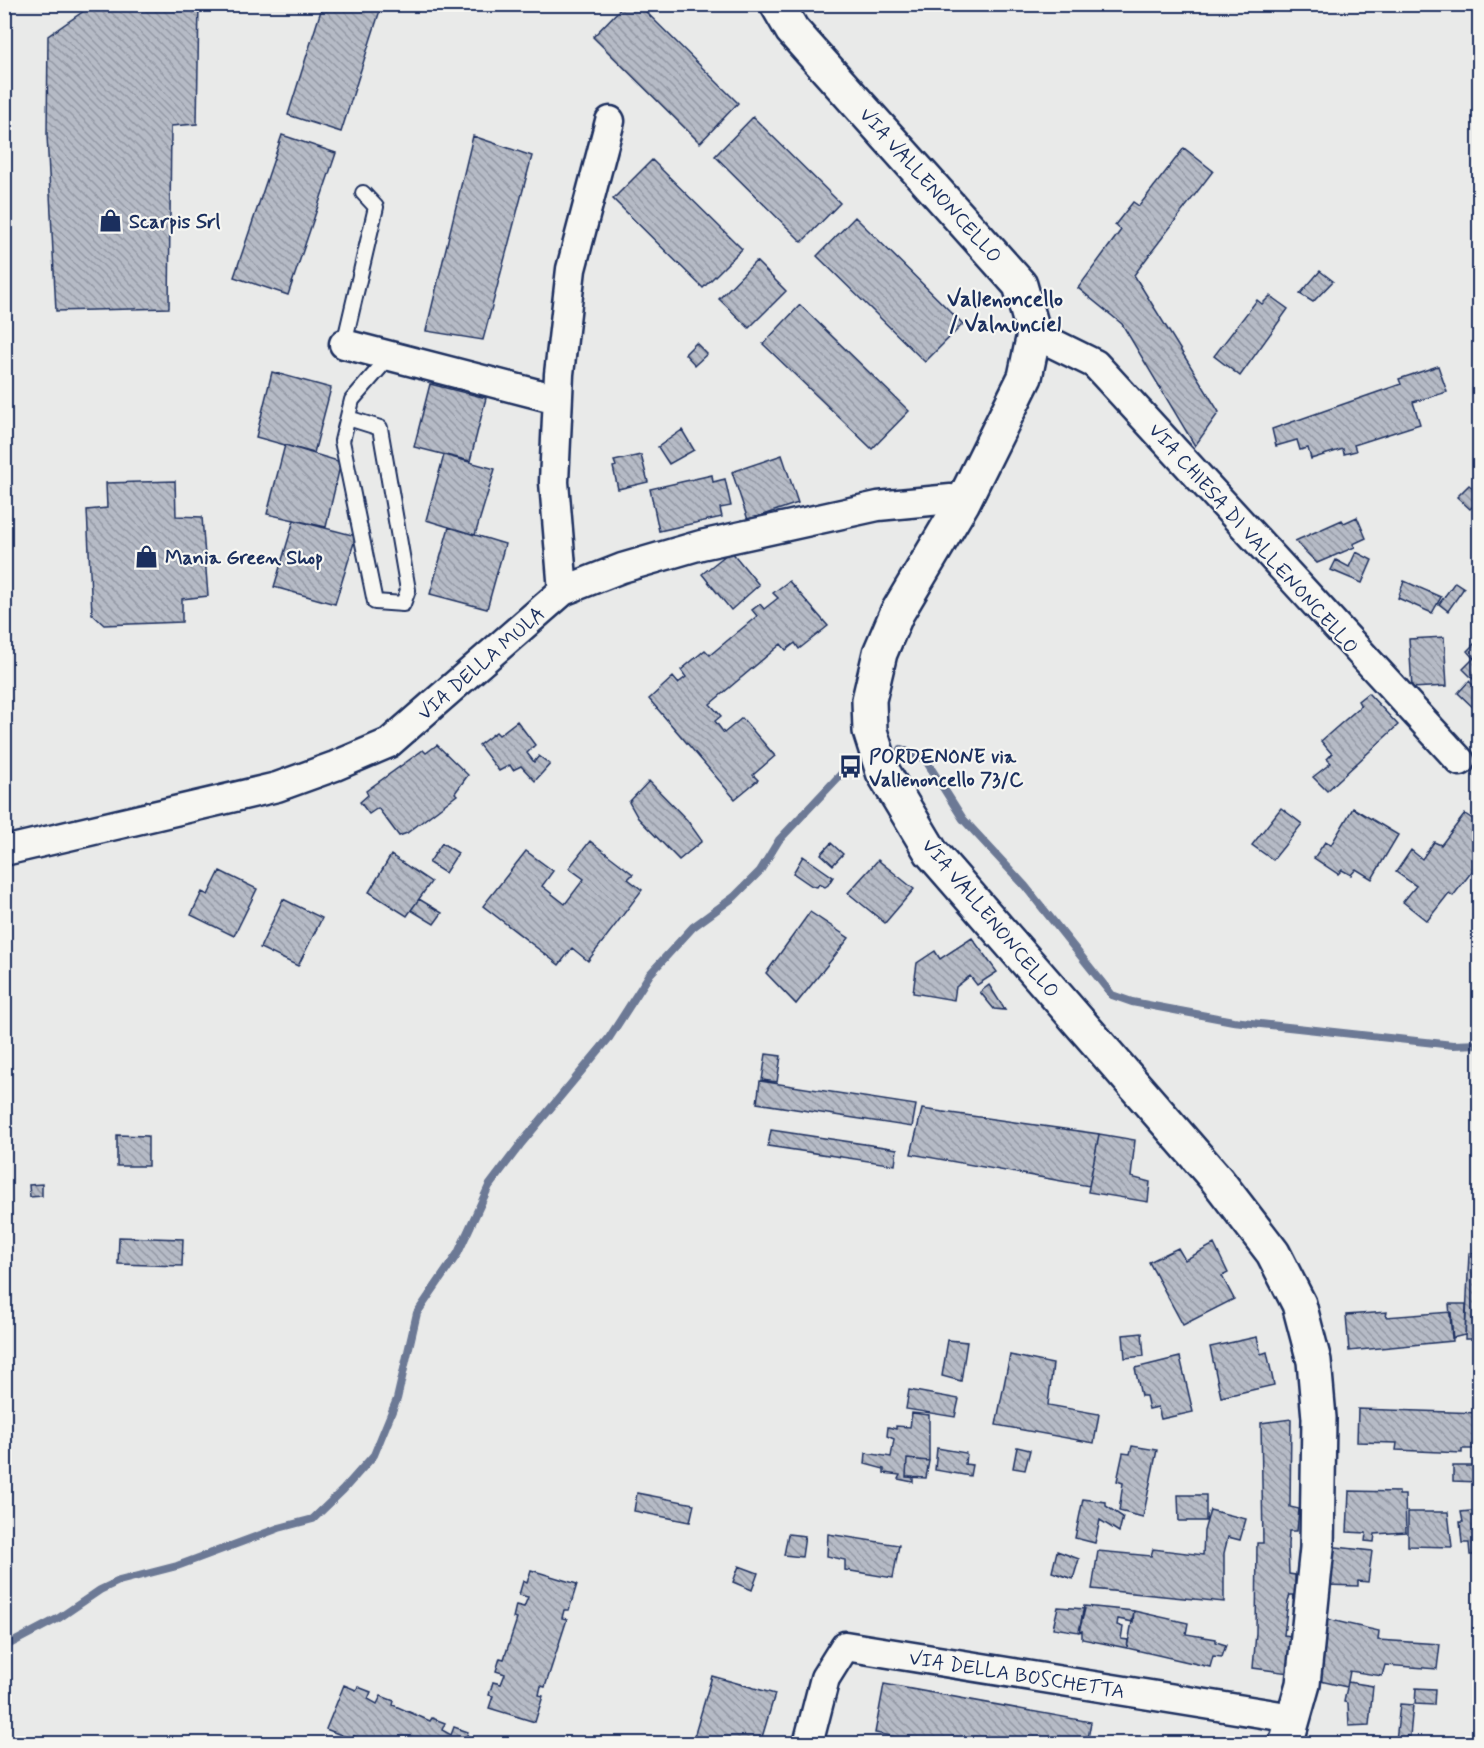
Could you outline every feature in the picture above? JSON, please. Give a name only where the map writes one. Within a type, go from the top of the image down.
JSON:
[{"type":"street","name":"VIA VALLENONCELLO","points":[[777,4],[792,30],[1020,285],[1034,334],[1025,377],[963,502],[910,589],[879,653],[869,700],[870,731],[883,772],[931,852],[1217,1180],[1274,1253],[1299,1304],[1314,1361],[1319,1418],[1317,1536],[1303,1684],[1290,1731]]},
{"type":"street","points":[[563,591],[554,482],[557,399],[571,269],[610,121]]},
{"type":"street","name":"VIA CHIESA DI VALLENONCELLO","points":[[1034,334],[1095,364],[1460,761]]},
{"type":"street","points":[[344,344],[557,399]]},
{"type":"street","name":"VIA DELLA MULA","points":[[4,851],[276,787],[335,766],[389,743],[563,591],[622,568],[701,545],[878,506],[951,498],[963,502]]},
{"type":"street","name":"VIA DELLA BOSCHETTA","points":[[808,1743],[825,1678],[845,1646],[1290,1731]]},
{"type":"lane","points":[[344,344],[376,207],[363,193]]},
{"type":"lane","points":[[348,418],[380,428],[408,590],[403,604],[375,602],[342,441],[352,400],[390,356]]},
{"type":"building","name":"Scarpis Srl","points":[[94,4],[199,4],[197,124],[171,126],[169,308],[56,311],[47,135],[48,36]]},
{"type":"building","points":[[323,4],[382,4],[341,132],[288,115]]},
{"type":"building","points":[[625,4],[638,4],[738,103],[700,143],[593,37]]},
{"type":"building","points":[[753,117],[840,203],[802,242],[715,156]]},
{"type":"building","points":[[282,135],[336,153],[288,295],[234,277]]},
{"type":"building","points":[[473,136],[532,156],[483,340],[426,331]]},
{"type":"building","points":[[1184,148],[1213,171],[1134,275],[1219,412],[1195,446],[1122,324],[1078,288],[1121,230],[1115,225],[1133,202],[1139,206]]},
{"type":"building","points":[[652,160],[742,249],[703,288],[613,199]]},
{"type":"building","points":[[855,217],[963,324],[925,362],[817,256]]},
{"type":"building","points":[[756,261],[786,291],[749,328],[719,299]]},
{"type":"building","points":[[1320,271],[1333,281],[1313,302],[1300,294]]},
{"type":"building","points":[[1270,296],[1288,309],[1240,376],[1214,356],[1257,300],[1262,304]]},
{"type":"building","points":[[800,305],[909,411],[872,449],[763,344]]},
{"type":"building","points":[[696,343],[707,354],[695,365],[685,354]]},
{"type":"building","points":[[1438,366],[1447,392],[1413,402],[1420,424],[1354,445],[1356,451],[1344,454],[1343,449],[1311,459],[1308,448],[1300,450],[1297,440],[1276,446],[1272,429],[1401,384],[1399,379]]},
{"type":"building","points":[[272,372],[331,388],[314,453],[256,437]]},
{"type":"building","points":[[430,384],[486,398],[470,461],[414,447]]},
{"type":"building","points":[[682,430],[694,450],[669,464],[658,447]]},
{"type":"building","points":[[285,445],[341,462],[326,527],[267,514]]},
{"type":"building","points":[[444,455],[495,469],[475,535],[426,520]]},
{"type":"building","points":[[641,455],[648,482],[618,489],[613,467],[616,466],[614,461]]},
{"type":"building","points":[[782,455],[798,503],[748,520],[732,472]]},
{"type":"building","points":[[712,475],[713,482],[725,479],[731,506],[720,508],[722,517],[659,531],[650,489]]},
{"type":"building","name":"Mania Green Shop","points":[[175,481],[176,516],[202,517],[208,596],[182,599],[182,622],[104,625],[92,614],[87,510],[107,508],[106,483]]},
{"type":"building","points":[[1469,485],[1480,494],[1480,500],[1470,509],[1457,497]]},
{"type":"building","points":[[1357,517],[1366,538],[1353,544],[1355,547],[1317,563],[1295,541],[1342,520],[1344,523]]},
{"type":"building","points":[[294,520],[356,536],[335,604],[274,587]]},
{"type":"building","points":[[449,527],[505,544],[487,609],[430,594]]},
{"type":"building","points":[[731,551],[759,585],[731,610],[702,574]]},
{"type":"building","points":[[1356,552],[1372,560],[1362,583],[1331,570],[1336,560],[1349,567]]},
{"type":"building","points":[[789,581],[828,626],[799,649],[795,643],[786,650],[781,644],[710,704],[721,716],[715,721],[724,733],[742,718],[775,756],[753,775],[758,780],[735,799],[649,699],[673,677],[678,683],[686,677],[681,670],[705,650],[710,655],[757,616],[752,610],[760,604],[764,609],[778,598],[773,593]]},
{"type":"building","points":[[1404,581],[1441,597],[1432,613],[1398,598]]},
{"type":"building","points":[[1455,582],[1464,588],[1448,611],[1439,604]]},
{"type":"building","points":[[1444,637],[1447,686],[1412,688],[1409,639]]},
{"type":"building","points":[[1480,638],[1480,652],[1473,658],[1467,651]]},
{"type":"building","points":[[1480,652],[1480,672],[1473,679],[1463,669]]},
{"type":"building","points":[[1469,681],[1480,692],[1480,714],[1458,693]]},
{"type":"building","points":[[1368,693],[1398,725],[1327,791],[1313,777],[1331,763],[1327,759],[1332,754],[1321,741],[1361,706],[1358,701]]},
{"type":"building","points":[[517,721],[535,745],[527,753],[534,762],[539,756],[550,764],[535,781],[521,766],[513,770],[510,765],[499,771],[479,745],[496,732],[499,735]]},
{"type":"building","points":[[437,745],[468,775],[455,793],[457,795],[407,833],[399,836],[378,808],[369,814],[360,802],[368,795],[366,791],[423,750],[426,753]]},
{"type":"building","points":[[649,781],[687,820],[702,841],[679,860],[638,818],[629,802]]},
{"type":"building","points":[[1281,808],[1302,824],[1273,860],[1252,845]]},
{"type":"building","points":[[1353,808],[1398,835],[1372,879],[1356,869],[1351,875],[1342,870],[1338,874],[1314,858],[1325,842],[1331,845]]},
{"type":"building","points":[[1465,814],[1480,824],[1480,861],[1453,896],[1449,893],[1427,921],[1403,902],[1416,886],[1396,872],[1411,850],[1422,859],[1434,842],[1441,845]]},
{"type":"building","points":[[590,841],[633,874],[628,879],[642,890],[588,961],[572,948],[559,965],[483,906],[526,851],[553,871],[542,886],[565,904],[584,879],[569,868]]},
{"type":"building","points":[[442,843],[458,853],[445,873],[429,863]]},
{"type":"building","points":[[831,843],[843,854],[833,865],[821,854]]},
{"type":"building","points":[[391,855],[431,882],[407,916],[369,892]]},
{"type":"building","points":[[803,856],[833,877],[828,885],[825,887],[819,884],[817,887],[812,886],[793,873]]},
{"type":"building","points":[[878,860],[914,889],[885,923],[848,893]]},
{"type":"building","points":[[220,871],[257,889],[234,936],[191,915],[202,892],[208,895]]},
{"type":"building","points":[[283,899],[322,918],[298,966],[260,948]]},
{"type":"building","points":[[419,899],[442,913],[434,924],[411,910]]},
{"type":"building","points":[[810,912],[849,938],[796,1004],[766,973]]},
{"type":"building","points":[[972,938],[997,972],[977,985],[970,976],[956,987],[954,1000],[913,993],[917,963],[935,951],[940,959]]},
{"type":"building","points":[[989,985],[1005,1010],[994,1009],[980,992]]},
{"type":"building","points":[[766,1054],[781,1056],[777,1082],[762,1080]]},
{"type":"building","points":[[760,1081],[916,1105],[912,1127],[757,1103]]},
{"type":"building","points":[[922,1109],[1099,1134],[1089,1186],[911,1154]]},
{"type":"building","points":[[771,1130],[897,1149],[895,1165],[768,1146]]},
{"type":"building","points":[[1099,1134],[1135,1140],[1131,1177],[1150,1182],[1148,1202],[1088,1192]]},
{"type":"building","points":[[117,1135],[148,1136],[148,1166],[117,1166]]},
{"type":"building","points":[[42,1184],[42,1196],[30,1197],[29,1185]]},
{"type":"building","points":[[119,1237],[183,1239],[182,1266],[118,1264]]},
{"type":"building","points":[[1214,1244],[1228,1273],[1222,1276],[1234,1299],[1183,1325],[1149,1262],[1178,1248],[1185,1260]]},
{"type":"building","points":[[1469,1253],[1480,1254],[1480,1339],[1465,1339]]},
{"type":"building","points":[[1449,1304],[1466,1304],[1465,1335],[1452,1338]]},
{"type":"building","points":[[1387,1312],[1386,1317],[1451,1312],[1453,1341],[1349,1351],[1346,1315]]},
{"type":"building","points":[[1142,1333],[1144,1356],[1125,1358],[1123,1335]]},
{"type":"building","points":[[1257,1337],[1261,1354],[1267,1352],[1274,1385],[1221,1397],[1210,1347]]},
{"type":"building","points":[[948,1340],[967,1342],[961,1381],[942,1376]]},
{"type":"building","points":[[1010,1355],[1053,1364],[1048,1405],[1099,1414],[1094,1443],[996,1425]]},
{"type":"building","points":[[1180,1357],[1193,1412],[1161,1419],[1158,1407],[1149,1409],[1146,1396],[1141,1396],[1135,1368]]},
{"type":"building","points":[[909,1390],[959,1399],[955,1417],[906,1409]]},
{"type":"building","points":[[1358,1409],[1480,1413],[1480,1449],[1462,1449],[1462,1453],[1396,1450],[1397,1443],[1357,1442]]},
{"type":"building","points":[[912,1413],[929,1415],[929,1461],[907,1459],[906,1477],[913,1477],[913,1482],[898,1479],[900,1475],[884,1473],[884,1469],[865,1464],[866,1453],[891,1457],[894,1439],[887,1436],[888,1427],[896,1429],[896,1426],[910,1427]]},
{"type":"building","points":[[1291,1419],[1290,1507],[1299,1509],[1297,1531],[1289,1531],[1288,1544],[1289,1574],[1295,1575],[1295,1595],[1290,1595],[1288,1601],[1284,1635],[1291,1636],[1289,1673],[1253,1668],[1256,1633],[1257,1543],[1263,1543],[1261,1423]]},
{"type":"building","points":[[1132,1446],[1157,1450],[1143,1517],[1119,1511],[1123,1483],[1117,1481],[1123,1453],[1130,1454]]},
{"type":"building","points":[[1017,1447],[1030,1450],[1025,1470],[1013,1468]]},
{"type":"building","points":[[937,1448],[966,1453],[965,1464],[972,1465],[970,1476],[935,1470]]},
{"type":"building","points":[[907,1459],[929,1461],[926,1478],[906,1477]]},
{"type":"building","points":[[1453,1466],[1480,1466],[1480,1482],[1453,1481]]},
{"type":"building","points":[[1349,1491],[1399,1492],[1399,1495],[1405,1495],[1406,1532],[1375,1534],[1374,1542],[1365,1541],[1366,1533],[1347,1532]]},
{"type":"building","points":[[637,1493],[694,1504],[690,1522],[634,1511]]},
{"type":"building","points":[[1178,1495],[1206,1495],[1206,1521],[1179,1521]]},
{"type":"building","points":[[1083,1499],[1106,1502],[1106,1506],[1123,1517],[1119,1532],[1100,1520],[1095,1543],[1075,1538]]},
{"type":"building","points":[[1210,1510],[1246,1519],[1240,1540],[1228,1537],[1224,1553],[1224,1602],[1092,1589],[1098,1551],[1151,1556],[1153,1549],[1203,1555],[1204,1531]]},
{"type":"building","points":[[1480,1510],[1480,1555],[1470,1555],[1469,1543],[1462,1543],[1461,1512]]},
{"type":"building","points":[[1408,1512],[1448,1512],[1452,1547],[1408,1546]]},
{"type":"building","points":[[788,1534],[805,1536],[802,1557],[784,1555]]},
{"type":"building","points":[[828,1534],[899,1545],[893,1578],[845,1570],[845,1560],[827,1556]]},
{"type":"building","points":[[1327,1546],[1372,1551],[1368,1582],[1358,1581],[1358,1586],[1326,1585]]},
{"type":"building","points":[[1057,1551],[1079,1559],[1073,1579],[1052,1572]]},
{"type":"building","points":[[739,1566],[758,1573],[752,1590],[733,1582]]},
{"type":"building","points":[[531,1570],[577,1584],[569,1610],[564,1610],[562,1618],[567,1619],[545,1687],[541,1686],[539,1695],[543,1696],[535,1722],[489,1708],[493,1696],[489,1695],[493,1682],[501,1684],[505,1674],[496,1671],[500,1658],[504,1659],[517,1619],[513,1618],[516,1605],[524,1607],[528,1597],[519,1595],[523,1581],[527,1583]]},
{"type":"building","points":[[1084,1606],[1134,1611],[1133,1622],[1118,1619],[1117,1625],[1123,1627],[1121,1639],[1128,1640],[1127,1648],[1082,1639],[1082,1631],[1079,1632]]},
{"type":"building","points":[[1058,1607],[1085,1609],[1079,1632],[1053,1628]]},
{"type":"building","points":[[1134,1611],[1188,1623],[1186,1634],[1216,1639],[1216,1642],[1226,1645],[1222,1657],[1213,1656],[1210,1667],[1127,1648]]},
{"type":"building","points":[[1322,1618],[1379,1631],[1378,1640],[1440,1644],[1437,1669],[1385,1665],[1382,1676],[1350,1671],[1347,1687],[1320,1681]]},
{"type":"building","points":[[712,1676],[775,1694],[760,1744],[692,1744]]},
{"type":"building","points":[[1348,1682],[1373,1686],[1369,1725],[1349,1726],[1348,1703],[1344,1702]]},
{"type":"building","points":[[884,1684],[1091,1722],[1087,1744],[931,1744],[875,1733]]},
{"type":"building","points":[[344,1685],[356,1690],[358,1687],[371,1692],[368,1699],[377,1704],[381,1696],[394,1701],[393,1705],[430,1721],[432,1718],[445,1723],[442,1730],[451,1735],[454,1727],[468,1732],[467,1735],[477,1744],[360,1744],[362,1739],[353,1736],[351,1739],[326,1729]]},
{"type":"building","points":[[1416,1688],[1435,1689],[1434,1705],[1415,1704]]},
{"type":"building","points":[[1400,1704],[1413,1705],[1410,1736],[1406,1736],[1405,1741],[1396,1741]]},
{"type":"waterway","points":[[901,749],[925,759],[963,819],[1025,886],[1112,995],[1132,1002],[1233,1021],[1453,1045],[1480,1044]]},
{"type":"waterway","points":[[4,1647],[59,1618],[100,1590],[119,1581],[177,1566],[279,1528],[313,1519],[343,1490],[374,1455],[397,1399],[417,1313],[458,1253],[489,1186],[609,1038],[650,974],[693,927],[734,897],[760,871],[779,840],[845,770]]},
{"type":"place","name":"Scarpis Srl","points":[[111,221]]},
{"type":"place","name":"Mania Green Shop","points":[[147,557]]},
{"type":"place","name":"PORDENONE via Vallenoncello 73/C","points":[[851,767]]},
{"type":"district","name":"Vallenoncello / Valnunciel","points":[[1005,310]]}]
